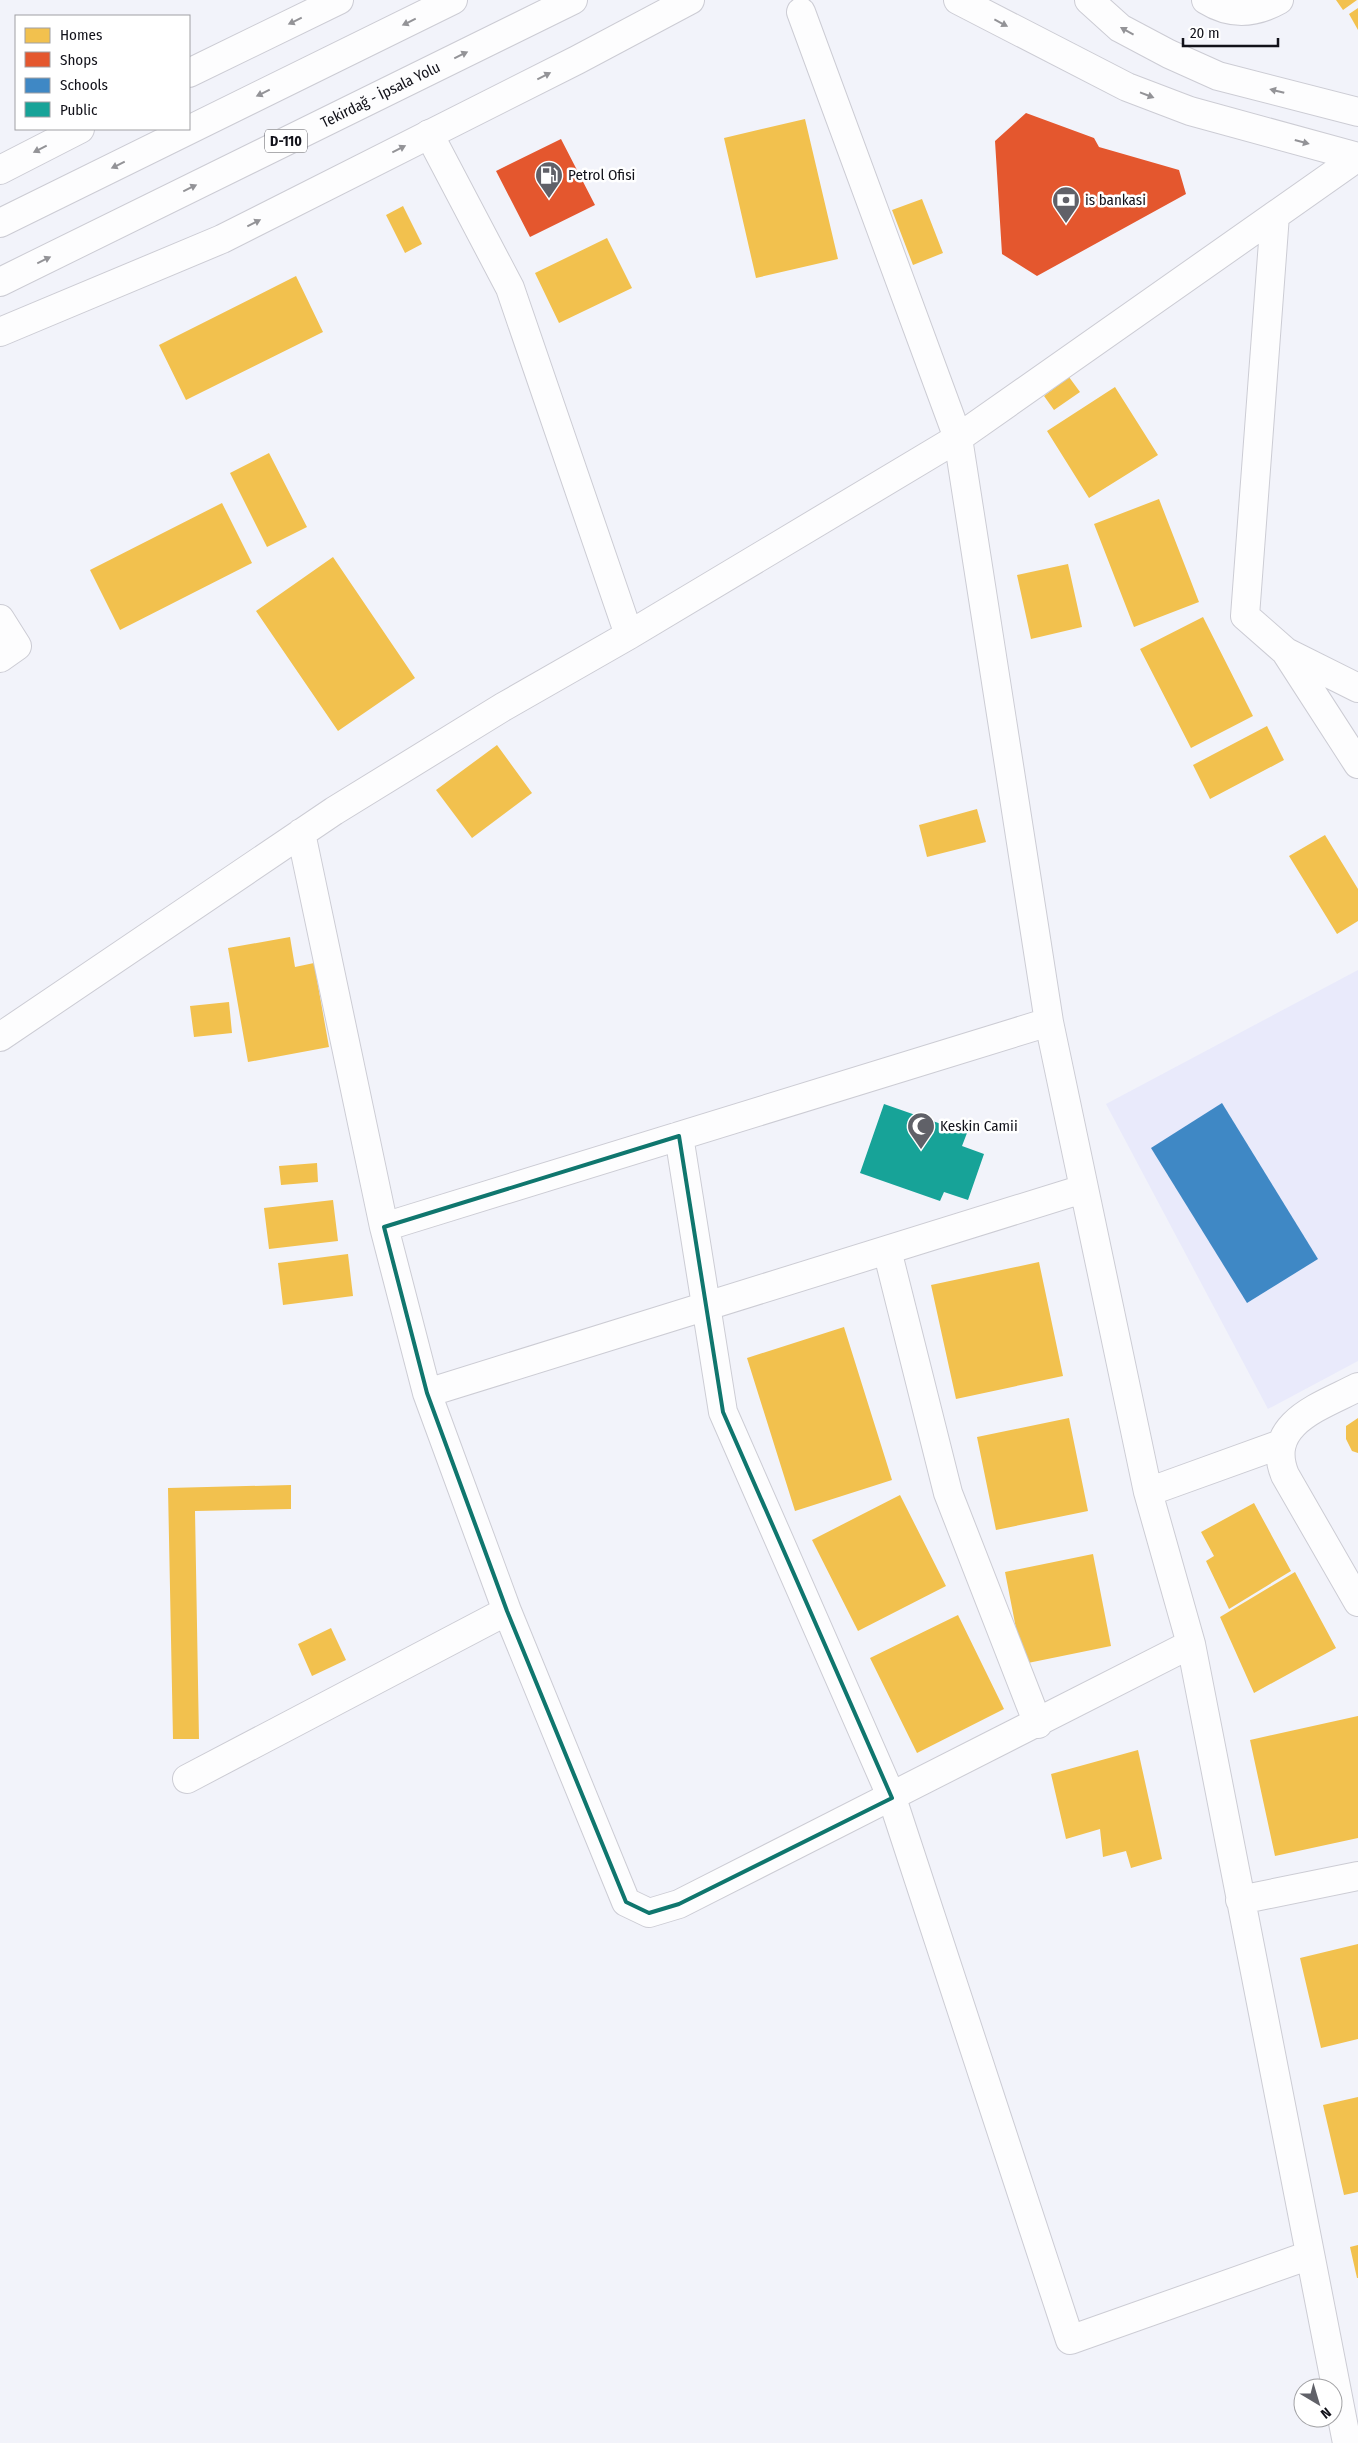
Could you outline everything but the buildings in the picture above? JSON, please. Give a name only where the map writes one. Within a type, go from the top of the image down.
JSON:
[{"type":"main road","points":[[190,73],[339,0]]},
{"type":"main road","points":[[190,129],[453,0]]},
{"type":"main road","name":"Tekirdağ - İpsala Yolu","points":[[0,282],[573,0]]},
{"type":"main road","points":[[0,350],[576,60],[690,0]]},
{"type":"main road","points":[[958,0],[1126,87],[1190,111],[1358,157]]},
{"type":"main road","points":[[1089,0],[1120,28],[1169,54],[1218,76],[1358,112]]},
{"type":"main road","points":[[1206,0],[1230,12],[1248,12],[1279,0]]},
{"type":"main road","points":[[801,12],[958,438],[1049,1022],[1148,1492],[1192,1644],[1240,1900],[1347,2443]]},
{"type":"main road","points":[[0,170],[78,130]]},
{"type":"main road","points":[[0,223],[189,130]]},
{"type":"main road","points":[[428,134],[510,288],[629,636]]},
{"type":"main road","points":[[0,1037],[301,833],[503,707],[629,636],[958,438],[1358,157]]},
{"type":"main road","points":[[1275,215],[1245,616],[1286,652],[1358,688]]},
{"type":"main road","points":[[0,332],[222,239]]},
{"type":"main road","points":[[0,618],[17,646],[0,658]]},
{"type":"main road","points":[[1286,652],[1358,764]]},
{"type":"main road","points":[[301,833],[384,1227],[427,1393],[507,1611],[626,1902],[649,1913],[679,1904],[892,1798],[1192,1644]]},
{"type":"main road","points":[[384,1227],[1049,1022]]},
{"type":"main road","points":[[679,1136],[704,1307],[723,1412],[892,1798],[1070,2340],[1310,2255]]},
{"type":"main road","points":[[427,1393],[1083,1189]]},
{"type":"main road","points":[[887,1250],[948,1494],[1038,1724]]},
{"type":"main road","points":[[1358,1387],[1304,1416],[1288,1429],[1281,1444],[1280,1461],[1286,1475],[1358,1602]]},
{"type":"main road","points":[[1148,1492],[1281,1444]]},
{"type":"main road","points":[[187,1780],[507,1611]]},
{"type":"main road","points":[[1240,1900],[1358,1876]]},
{"type":"highlighted area","points":[[679,1136],[723,1412],[892,1798],[679,1904],[649,1913],[626,1902],[507,1611],[427,1393],[384,1227]]},
{"type":"shaded area","points":[[1358,970],[1358,1361],[1268,1409],[1106,1104]]},
{"type":"place","name":"Petrol Ofisi","points":[[549,199]]},
{"type":"place","name":"is bankasi","points":[[1066,224]]},
{"type":"place","name":"Keskin Camii","points":[[921,1150]]}]
